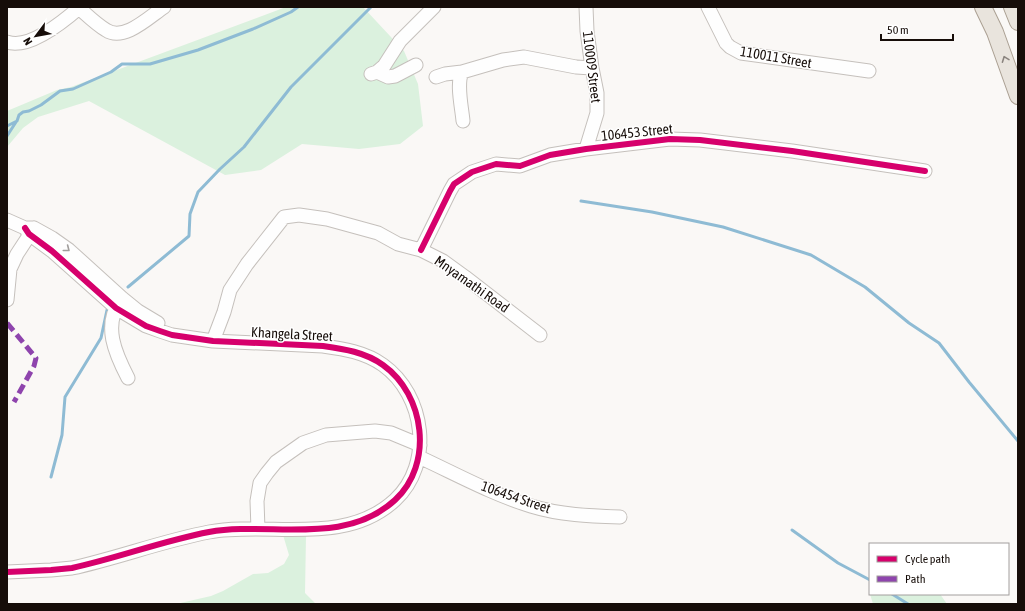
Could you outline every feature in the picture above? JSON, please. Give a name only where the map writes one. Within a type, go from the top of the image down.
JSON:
[{"type":"main road","points":[[983,7],[995,32],[1018,96]]},
{"type":"main road","points":[[1012,7],[1018,22]]},
{"type":"street","points":[[7,42],[18,44],[32,40],[52,28],[79,8],[106,31],[113,34],[120,34],[130,31],[164,7]]},
{"type":"street","points":[[416,65],[395,76],[388,77],[374,73],[384,66],[400,41],[434,7]]},
{"type":"street","name":"110009 Street","points":[[586,7],[587,31],[597,93],[597,113],[586,149]]},
{"type":"street","name":"110011 Street","points":[[708,7],[726,43],[741,53],[868,71]]},
{"type":"street","points":[[436,77],[445,74],[462,72],[503,60],[524,57],[576,67],[592,68]]},
{"type":"street","points":[[462,72],[459,83],[463,121]]},
{"type":"street","name":"106453 Street","points":[[421,250],[450,190],[454,184],[462,178],[484,167],[496,164],[520,166],[550,155],[586,149],[670,139],[700,140],[792,151],[925,171]]},
{"type":"street","name":"Mnyamathi Road","points":[[213,341],[224,312],[230,290],[247,264],[284,217],[299,215],[327,219],[378,233],[398,244],[421,250],[443,261],[540,335]]},
{"type":"street","name":"Khangela Street","points":[[7,220],[30,230],[45,233],[69,250],[119,303],[146,326],[172,335],[213,341],[323,346],[355,352],[383,364],[405,387],[417,416],[420,451],[408,484],[396,499],[382,511],[365,520],[345,526],[323,529],[225,530],[194,535],[92,564],[72,568],[7,572]]},
{"type":"street","points":[[7,300],[10,268],[30,230]]},
{"type":"street","points":[[119,303],[112,319],[113,340],[116,351],[128,378]]},
{"type":"street","name":"106454 Street","points":[[258,529],[257,501],[260,484],[266,473],[276,462],[303,443],[326,435],[375,431],[391,433],[420,451],[499,494],[532,506],[576,514],[620,517]]},
{"type":"green space","points":[[286,7],[363,7],[404,51],[418,84],[423,126],[400,144],[359,149],[302,144],[261,170],[225,175],[89,101],[38,117],[23,128],[7,147],[7,111],[57,90],[71,87]]},
{"type":"green space","points":[[283,535],[306,536],[305,593],[316,604],[176,604],[211,596],[253,574],[268,573],[284,564],[289,555]]},
{"type":"green space","points":[[870,595],[941,595],[947,604],[873,604]]},
{"type":"waterway","points":[[7,126],[17,121],[19,115],[23,112],[29,111],[41,105],[60,91],[73,89],[111,72],[122,64],[150,64],[198,50],[253,29],[291,12],[298,7]]},
{"type":"waterway","points":[[128,287],[189,236],[190,214],[198,192],[244,147],[291,87],[371,7]]},
{"type":"waterway","points":[[7,136],[16,122]]},
{"type":"waterway","points":[[581,201],[652,212],[723,227],[811,255],[865,287],[909,323],[939,343],[1018,441]]},
{"type":"waterway","points":[[51,477],[62,435],[65,397],[101,338],[107,310]]},
{"type":"waterway","points":[[792,530],[838,563],[869,579]]},
{"type":"waterway","points":[[894,595],[908,604]]},
{"type":"marked path","points":[[7,323],[36,358],[34,366],[14,402]]},
{"type":"cycle path","points":[[421,250],[454,184],[472,172],[496,164],[520,166],[550,155],[586,149],[670,139],[700,140],[792,151],[925,171]]},
{"type":"cycle path","points":[[7,572],[72,568],[209,532],[232,529],[306,530],[330,528],[353,523],[375,514],[395,500],[407,485],[415,468],[419,449],[419,430],[416,411],[408,394],[397,378],[383,365],[369,357],[346,350],[323,346],[213,341],[172,335],[146,326],[116,308],[52,251],[29,234],[25,228]]}]
